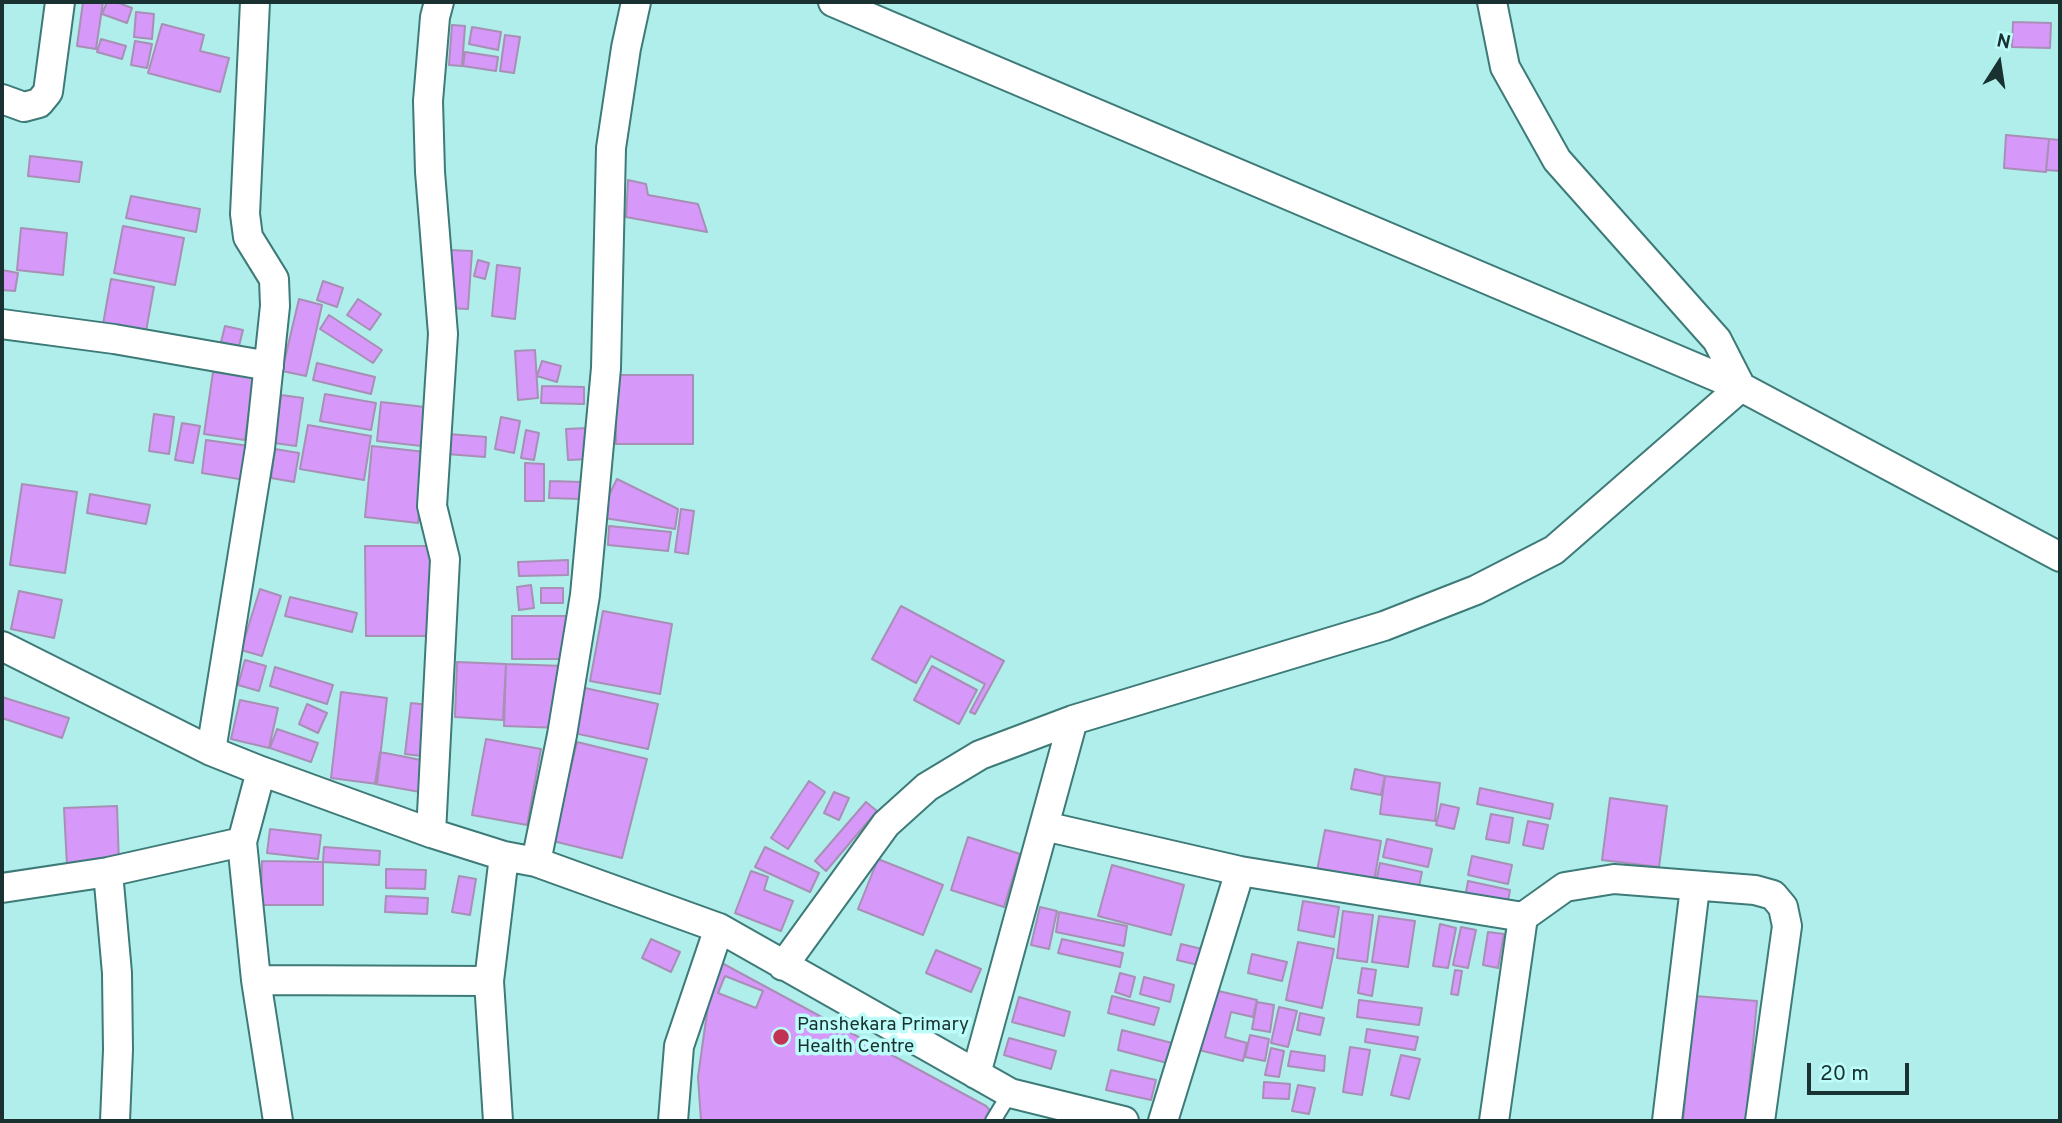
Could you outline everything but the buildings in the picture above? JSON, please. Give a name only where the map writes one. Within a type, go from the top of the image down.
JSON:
[{"type":"street","points":[[2,99],[24,107],[39,103],[48,92],[60,2]]},
{"type":"street","points":[[211,751],[260,448],[275,306],[274,279],[248,237],[245,214],[255,2]]},
{"type":"street","points":[[431,833],[445,559],[432,506],[443,334],[430,172],[428,101],[435,17],[439,2]]},
{"type":"street","points":[[536,862],[562,735],[585,595],[606,368],[611,148],[636,2]]},
{"type":"street","points":[[833,2],[1741,387],[2060,557]]},
{"type":"street","points":[[1492,2],[1505,67],[1557,160],[1717,340],[1741,387]]},
{"type":"street","points":[[2,324],[269,366]]},
{"type":"street","points":[[783,966],[886,824],[927,787],[980,755],[1073,720],[1384,625],[1476,590],[1554,550],[1741,387]]},
{"type":"street","points":[[2,646],[211,751],[261,771],[431,833],[504,856],[536,862],[719,928],[1010,1093],[1124,1121]]},
{"type":"street","points":[[976,1074],[1073,720]]},
{"type":"street","points":[[261,771],[242,842],[256,980],[278,1121]]},
{"type":"street","points":[[1044,826],[1240,872],[1523,917],[1565,887],[1614,879],[1755,890],[1773,895],[1783,907],[1787,926],[1760,1121]]},
{"type":"street","points":[[2,888],[108,872],[242,842]]},
{"type":"street","points":[[498,1121],[489,981],[504,856]]},
{"type":"street","points":[[108,872],[117,986],[115,1121]]},
{"type":"street","points":[[1163,1121],[1240,872]]},
{"type":"street","points":[[1667,1121],[1695,887]]},
{"type":"street","points":[[1494,1121],[1523,917]]},
{"type":"street","points":[[673,1121],[679,1046],[719,928]]},
{"type":"street","points":[[256,980],[489,981]]},
{"type":"lane","points":[[993,1121],[1010,1093]]},
{"type":"place","name":"Panshekara Primary Health Centre","points":[[781,1037]]}]
